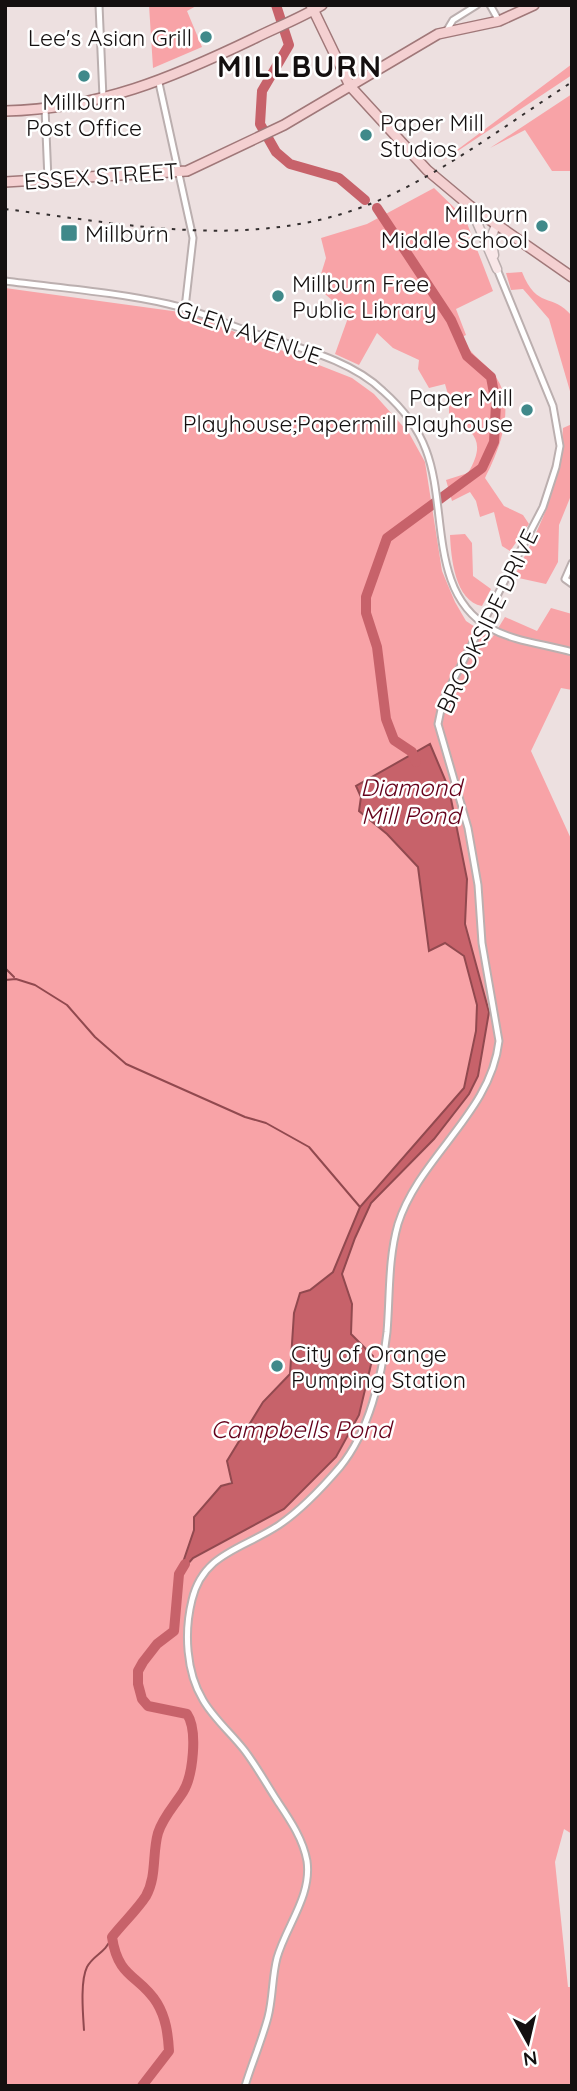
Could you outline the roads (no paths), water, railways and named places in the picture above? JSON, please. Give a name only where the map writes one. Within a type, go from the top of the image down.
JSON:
[{"type":"main road","name":"ESSEX STREET","points":[[5,182],[180,173],[260,138],[447,30],[499,21],[517,9],[534,5]]},
{"type":"main road","points":[[5,111],[45,108],[103,98],[159,83],[276,29],[316,7],[350,86],[427,170],[493,223],[572,276]]},
{"type":"main road","name":"BROOKSIDE DRIVE","points":[[470,206],[497,269]]},
{"type":"main road","points":[[482,237],[493,223]]},
{"type":"main road","name":"BROOKSIDE DRIVE","points":[[493,223],[491,238],[497,269]]},
{"type":"street","points":[[99,5],[103,98]]},
{"type":"street","points":[[447,30],[453,20],[477,5]]},
{"type":"street","points":[[490,5],[499,21]]},
{"type":"street","points":[[159,83],[194,245],[185,308]]},
{"type":"street","points":[[45,108],[48,180]]},
{"type":"street","name":"BROOKSIDE DRIVE","points":[[245,2086],[268,2016],[278,1955],[306,1888],[307,1863],[304,1848],[289,1817],[246,1752],[204,1701],[190,1662],[189,1613],[199,1579],[210,1564],[225,1552],[282,1522],[317,1491],[349,1455],[368,1410],[380,1370],[387,1332],[393,1247],[399,1222],[410,1197],[479,1096],[495,1066],[499,1041],[482,943],[478,884],[468,828],[438,724],[443,700],[542,507],[556,467],[560,446],[553,405],[497,269]]},
{"type":"street","name":"GLEN AVENUE","points":[[5,281],[185,308],[302,348],[372,381],[417,431],[427,452],[437,490],[445,561],[453,583],[474,617],[503,634],[572,652]]},
{"type":"street","points":[[572,563],[565,579],[572,584]]},
{"type":"water","points":[[430,744],[449,789],[467,879],[465,924],[489,1012],[478,1076],[469,1094],[434,1139],[371,1203],[355,1238],[342,1274],[352,1304],[351,1334],[373,1356],[359,1415],[336,1457],[284,1509],[193,1558],[179,1574],[194,1530],[194,1517],[221,1486],[232,1483],[227,1461],[263,1402],[290,1374],[294,1313],[300,1293],[310,1290],[333,1272],[360,1207],[464,1088],[476,1031],[477,1005],[464,956],[445,943],[429,951],[418,867],[387,834],[359,811],[361,797],[356,786]]},
{"type":"waterway","points":[[276,5],[289,45],[262,91],[260,124],[276,152],[290,164],[339,178],[365,200]]},
{"type":"waterway","name":"Diamond Mill Pond","points":[[377,208],[451,320],[467,356],[491,377],[496,404],[494,442],[482,468],[387,538],[366,597],[366,613],[377,647],[386,719],[394,740],[412,752],[416,762]]},
{"type":"waterway","points":[[5,968],[14,977]]},
{"type":"waterway","points":[[5,980],[16,979],[35,985],[67,1005],[95,1037],[126,1064],[245,1117],[266,1123],[309,1147],[360,1207]]},
{"type":"waterway","points":[[142,2086],[169,2051],[166,2026],[160,2009],[150,1994],[119,1961],[112,1937],[146,1896],[152,1881],[160,1827],[183,1792],[192,1765],[193,1741],[187,1714],[148,1706],[142,1699],[138,1684],[138,1671],[143,1662],[157,1644],[174,1631],[179,1574],[185,1564]]},
{"type":"waterway","points":[[84,2030],[82,1998],[85,1973],[112,1937]]},
{"type":"railway","points":[[5,209],[100,222],[195,230],[289,226],[336,216],[382,199],[431,174],[572,82]]},
{"type":"place","name":"Lee's Asian Grill","points":[[206,37]]},
{"type":"place","name":"Millburn Post Office","points":[[84,76]]},
{"type":"place","name":"Paper Mill Studios","points":[[366,135]]},
{"type":"place","name":"Millburn Middle School","points":[[542,226]]},
{"type":"place","name":"Millburn","points":[[69,233]]},
{"type":"place","name":"Millburn Free Public Library","points":[[278,296]]},
{"type":"place","name":"Paper Mill Playhouse;Papermill Playhouse","points":[[527,410]]},
{"type":"place","name":"City of Orange Pumping Station","points":[[277,1366]]},
{"type":"district","name":"MILLBURN","points":[[300,66]]},
{"type":"water label","name":"Campbells Pond","points":[[301,1429]]}]
